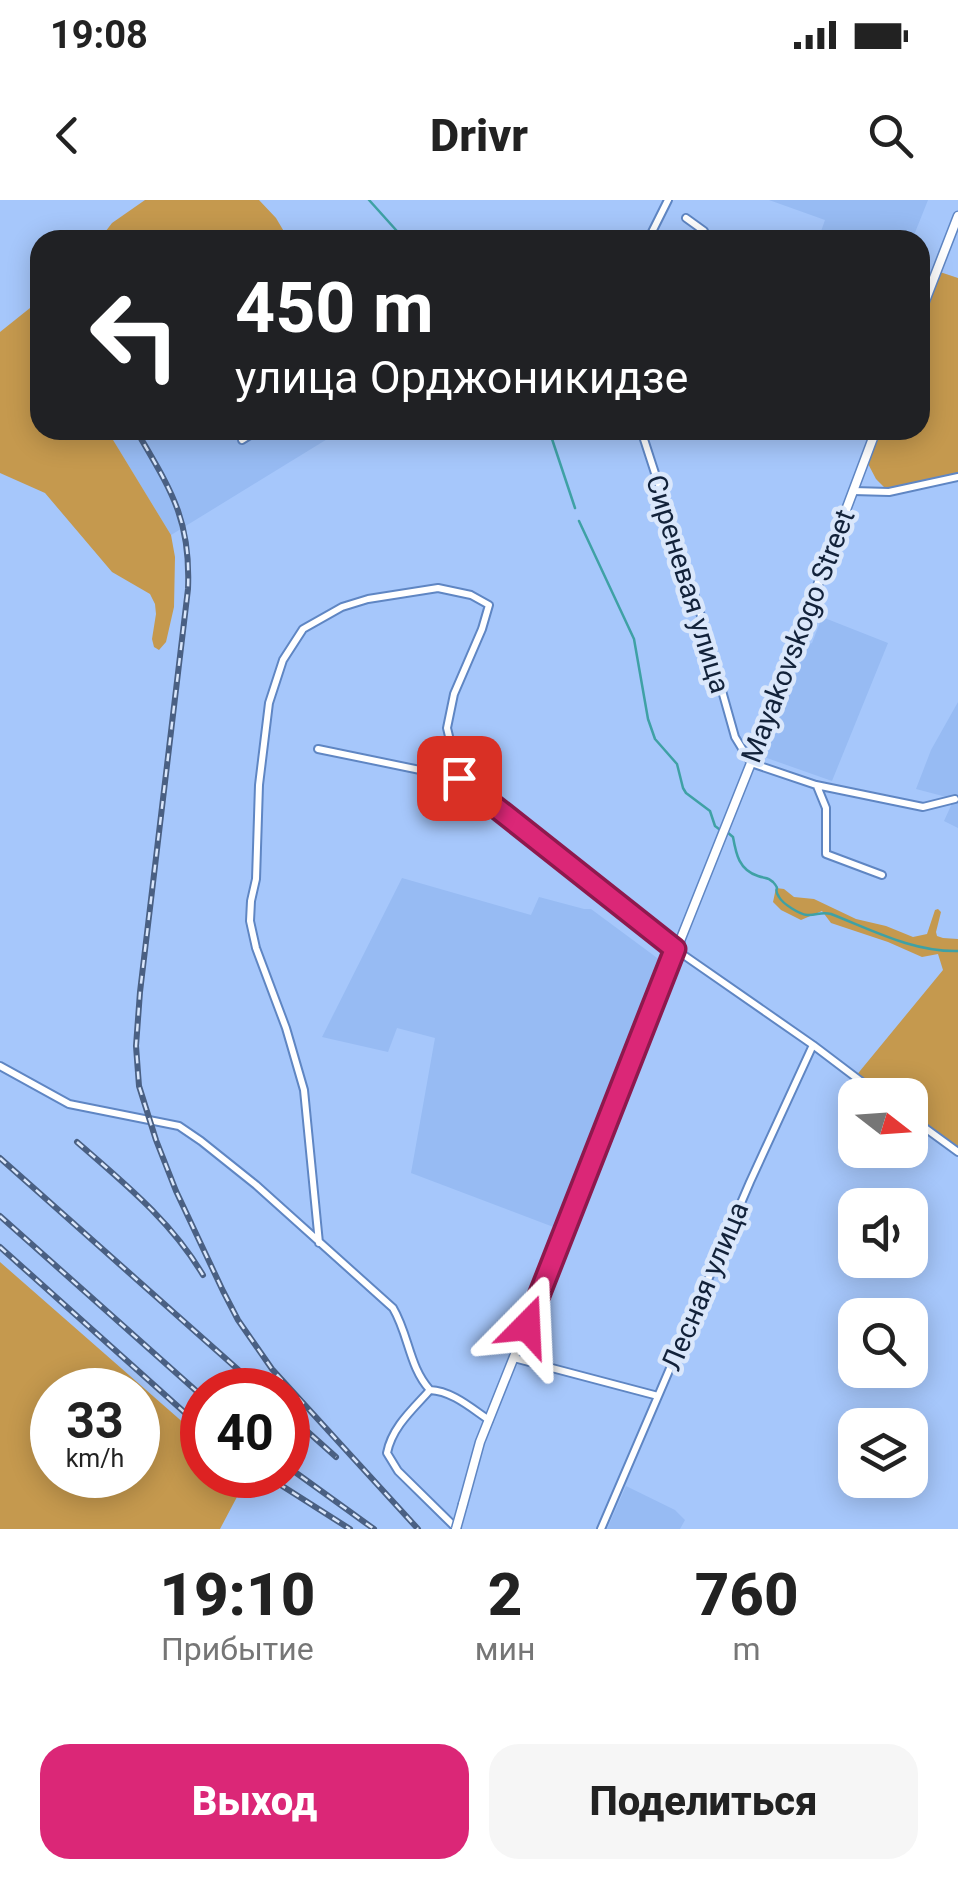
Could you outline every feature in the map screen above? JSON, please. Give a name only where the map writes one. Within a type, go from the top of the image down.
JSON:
[{"type":"street","points":[[653,230],[668,200]]},
{"type":"street","points":[[930,288],[958,216]]},
{"type":"street","points":[[686,218],[704,230]]},
{"type":"street","name":"Сиреневая улица","points":[[644,440],[735,737],[751,762]]},
{"type":"street","name":"Mayakovskogo Street","points":[[457,1529],[472,1466],[489,1420],[751,762],[872,440]]},
{"type":"street","points":[[852,491],[889,492],[958,477]]},
{"type":"street","points":[[319,1243],[304,1090],[250,921],[269,703],[284,660],[304,629],[342,606],[447,589],[489,605],[454,694],[447,728],[459,778]]},
{"type":"street","points":[[318,749],[459,778],[675,949],[857,1078]]},
{"type":"street","points":[[751,762],[816,785],[922,807],[955,799]]},
{"type":"street","points":[[816,785],[826,808],[824,850],[830,856],[882,876]]},
{"type":"street","name":"Лесная улица","points":[[602,1529],[750,1182],[813,1045]]},
{"type":"street","points":[[0,1066],[69,1104],[179,1126],[201,1140],[394,1308],[420,1380],[430,1390],[450,1395],[489,1420]]},
{"type":"street","points":[[928,1131],[958,1152]]},
{"type":"street","points":[[514,1358],[658,1396]]},
{"type":"street","points":[[430,1390],[397,1428],[387,1453],[398,1471],[457,1529]]},
{"type":"shaded area","points":[[145,200],[259,200],[283,230],[107,230]]},
{"type":"shaded area","points":[[769,200],[928,200],[916,230],[822,230],[825,220]]},
{"type":"shaded area","points":[[937,271],[958,278],[958,477],[889,492],[876,479],[865,458],[872,440],[930,440],[930,289]]},
{"type":"shaded area","points":[[30,308],[30,440],[113,440],[171,535],[175,557],[174,607],[166,642],[159,650],[152,639],[156,614],[150,594],[112,572],[45,493],[0,473],[0,332]]},
{"type":"shaded area","points":[[113,440],[326,440],[171,535]]},
{"type":"shaded area","points":[[822,617],[888,643],[832,781],[764,757],[807,645],[812,643]]},
{"type":"shaded area","points":[[958,702],[958,828],[944,821],[954,799],[916,789],[931,750]]},
{"type":"shaded area","points":[[402,878],[531,915],[539,897],[591,909],[668,966],[564,1231],[411,1173],[435,1038],[397,1028],[388,1052],[322,1037]]},
{"type":"shaded area","points":[[776,888],[784,889],[794,897],[814,899],[856,919],[913,937],[927,934],[935,910],[941,912],[937,936],[958,939],[958,1152],[928,1130],[928,1078],[855,1077],[943,970],[938,954],[922,957],[831,923],[822,911],[801,920],[773,902]]},
{"type":"shaded area","points":[[0,1262],[121,1368],[30,1368],[30,1498],[160,1498],[160,1402],[180,1420],[180,1498],[236,1498],[220,1529],[0,1529]]},
{"type":"shaded area","points":[[626,1486],[675,1510],[685,1520],[680,1529],[607,1529]]},
{"type":"waterway","points":[[369,200],[396,230]]},
{"type":"waterway","points":[[552,440],[575,508]]},
{"type":"waterway","points":[[579,521],[634,639],[655,739],[677,764],[686,793],[710,811],[719,829]]},
{"type":"waterway","points":[[727,832],[733,837],[743,866],[771,880],[781,900],[796,911],[807,915],[831,914],[909,944],[958,951]]},
{"type":"railway","points":[[142,440],[182,523],[188,589],[140,992],[136,1046],[139,1086],[176,1191],[238,1320],[272,1369],[418,1529]]},
{"type":"railway","points":[[77,1142],[161,1220],[203,1275]]},
{"type":"railway","points":[[0,1158],[236,1368]]},
{"type":"railway","points":[[0,1216],[180,1376]]},
{"type":"railway","points":[[0,1247],[180,1408]]},
{"type":"railway","points":[[310,1434],[336,1457]]},
{"type":"railway","points":[[310,1483],[374,1529]]},
{"type":"railway","points":[[301,1498],[350,1529]]},
{"type":"route","points":[[459,778],[675,949],[527,1326]]}]
